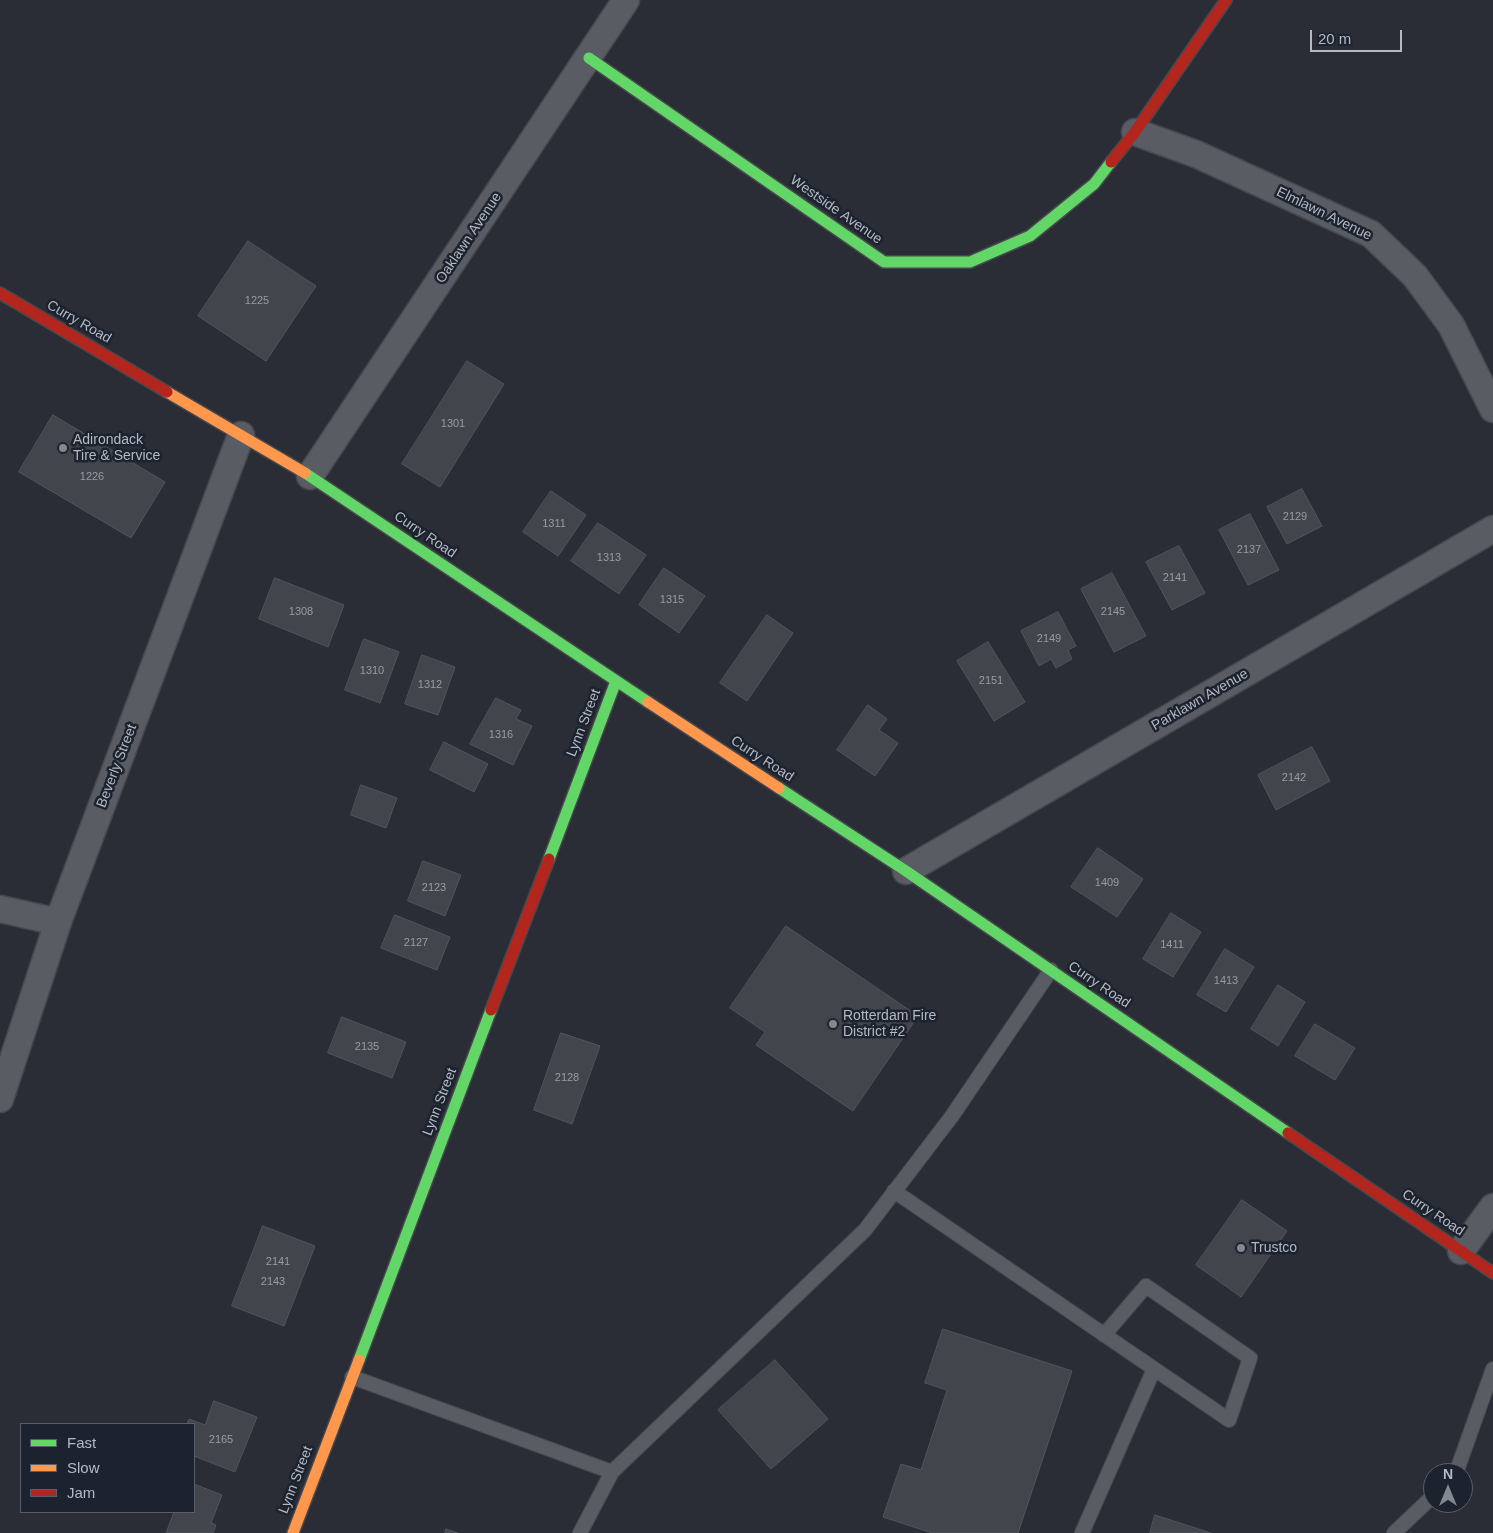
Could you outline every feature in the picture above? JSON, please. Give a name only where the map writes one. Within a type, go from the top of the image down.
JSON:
[{"type":"main road","name":"Westside Avenue","points":[[589,58],[884,262],[970,262],[1030,236],[1094,184],[1135,132],[1226,0]]},
{"type":"main road","name":"Curry Road","points":[[0,294],[310,476],[616,681],[906,871],[1493,1273]]},
{"type":"main road","name":"Lynn Street","points":[[293,1533],[616,681]]},
{"type":"street","name":"Oaklawn Avenue","points":[[310,476],[626,0]]},
{"type":"street","name":"Elmlawn Avenue","points":[[1135,132],[1196,154],[1371,234],[1415,276],[1451,325],[1493,409]]},
{"type":"street","name":"Beverly Street","points":[[0,1099],[58,922],[242,435]]},
{"type":"street","name":"Parklawn Avenue","points":[[906,871],[1493,529]]},
{"type":"street","points":[[0,909],[58,922]]},
{"type":"street","points":[[1462,1251],[1493,1207]]},
{"type":"lane","points":[[580,1533],[612,1472],[865,1230],[952,1116],[1051,970]]},
{"type":"lane","points":[[894,1191],[1104,1335],[1229,1420],[1250,1358],[1146,1286],[1104,1335]]},
{"type":"lane","points":[[1082,1533],[1154,1369]]},
{"type":"lane","points":[[1460,1463],[1493,1369]]},
{"type":"lane","points":[[352,1377],[612,1472]]},
{"type":"lane","points":[[1394,1533],[1423,1505]]},
{"type":"building","points":[[248,241],[316,286],[266,361],[198,316]]},
{"type":"building","points":[[467,361],[504,384],[440,487],[402,464]]},
{"type":"building","points":[[53,415],[165,482],[131,538],[19,472]]},
{"type":"building","points":[[1302,489],[1322,526],[1287,544],[1267,507]]},
{"type":"building","points":[[551,491],[586,515],[558,556],[523,532]]},
{"type":"building","points":[[1250,514],[1279,570],[1248,585],[1219,530]]},
{"type":"building","points":[[598,523],[646,555],[619,594],[571,561]]},
{"type":"building","points":[[1179,546],[1205,593],[1172,610],[1146,562]]},
{"type":"building","points":[[664,568],[705,596],[679,633],[639,605]]},
{"type":"building","points":[[1112,573],[1146,636],[1114,652],[1081,589]]},
{"type":"building","points":[[275,578],[344,605],[328,647],[259,619]]},
{"type":"building","points":[[1058,612],[1076,646],[1068,650],[1072,659],[1056,668],[1051,659],[1039,666],[1021,631]]},
{"type":"building","points":[[767,615],[793,633],[747,701],[720,683]]},
{"type":"building","points":[[364,639],[399,652],[380,703],[345,690]]},
{"type":"building","points":[[988,642],[1025,702],[994,721],[957,661]]},
{"type":"building","points":[[422,655],[455,667],[438,715],[405,704]]},
{"type":"building","points":[[496,698],[521,710],[516,719],[532,726],[513,765],[470,744]]},
{"type":"building","points":[[868,705],[887,719],[879,730],[898,743],[875,776],[837,750]]},
{"type":"building","points":[[444,742],[488,764],[474,792],[430,770]]},
{"type":"building","points":[[1312,747],[1330,781],[1276,810],[1258,775]]},
{"type":"building","points":[[361,785],[397,798],[386,828],[351,815]]},
{"type":"building","points":[[1098,848],[1143,879],[1117,917],[1071,887]]},
{"type":"building","points":[[423,861],[461,875],[445,916],[408,901]]},
{"type":"building","points":[[1171,913],[1201,932],[1173,977],[1143,959]]},
{"type":"building","points":[[395,915],[450,937],[437,970],[381,948]]},
{"type":"building","name":"Rotterdam Fire District #2","points":[[786,926],[918,1016],[853,1111],[756,1045],[765,1032],[730,1008]]},
{"type":"building","points":[[1225,949],[1254,967],[1226,1012],[1197,995]]},
{"type":"building","points":[[1278,985],[1305,1002],[1278,1046],[1251,1029]]},
{"type":"building","points":[[342,1017],[406,1042],[392,1078],[328,1053]]},
{"type":"building","points":[[1315,1024],[1355,1048],[1335,1080],[1295,1056]]},
{"type":"building","points":[[561,1033],[600,1046],[572,1124],[534,1110]]},
{"type":"building","name":"Trustco","points":[[1242,1200],[1287,1231],[1241,1297],[1196,1265]]},
{"type":"building","points":[[263,1226],[315,1246],[284,1326],[232,1306]]},
{"type":"building","points":[[943,1329],[1072,1371],[1018,1533],[932,1533],[883,1517],[901,1464],[921,1470],[947,1390],[925,1383]]},
{"type":"building","points":[[775,1360],[828,1419],[771,1469],[718,1410]]},
{"type":"building","points":[[214,1401],[257,1417],[235,1472],[195,1456],[195,1423],[187,1423],[189,1419],[205,1425]]},
{"type":"building","points":[[195,1484],[222,1495],[211,1523],[216,1525],[213,1533],[166,1533],[174,1513],[195,1513]]},
{"type":"building","points":[[1155,1515],[1211,1533],[1150,1533]]},
{"type":"building","points":[[446,1529],[458,1533],[445,1533]]},
{"type":"traffic: fast","points":[[589,58],[884,262],[970,262],[1030,236],[1094,184],[1111,162]]},
{"type":"traffic: fast","points":[[305,473],[648,702]]},
{"type":"traffic: fast","points":[[549,859],[616,681]]},
{"type":"traffic: fast","points":[[779,788],[906,871],[1288,1133]]},
{"type":"traffic: fast","points":[[359,1360],[491,1010]]},
{"type":"traffic: slow","points":[[167,392],[305,473]]},
{"type":"traffic: slow","points":[[648,702],[779,788]]},
{"type":"traffic: slow","points":[[293,1533],[359,1360]]},
{"type":"traffic: jam","points":[[1111,162],[1135,132],[1226,0]]},
{"type":"traffic: jam","points":[[0,293],[167,392]]},
{"type":"traffic: jam","points":[[491,1010],[549,859]]},
{"type":"traffic: jam","points":[[1288,1133],[1493,1273]]},
{"type":"place","name":"Adirondack Tire & Service","points":[[63,448]]},
{"type":"place","name":"Rotterdam Fire District #2","points":[[833,1024]]},
{"type":"place","name":"Trustco","points":[[1241,1248]]}]
